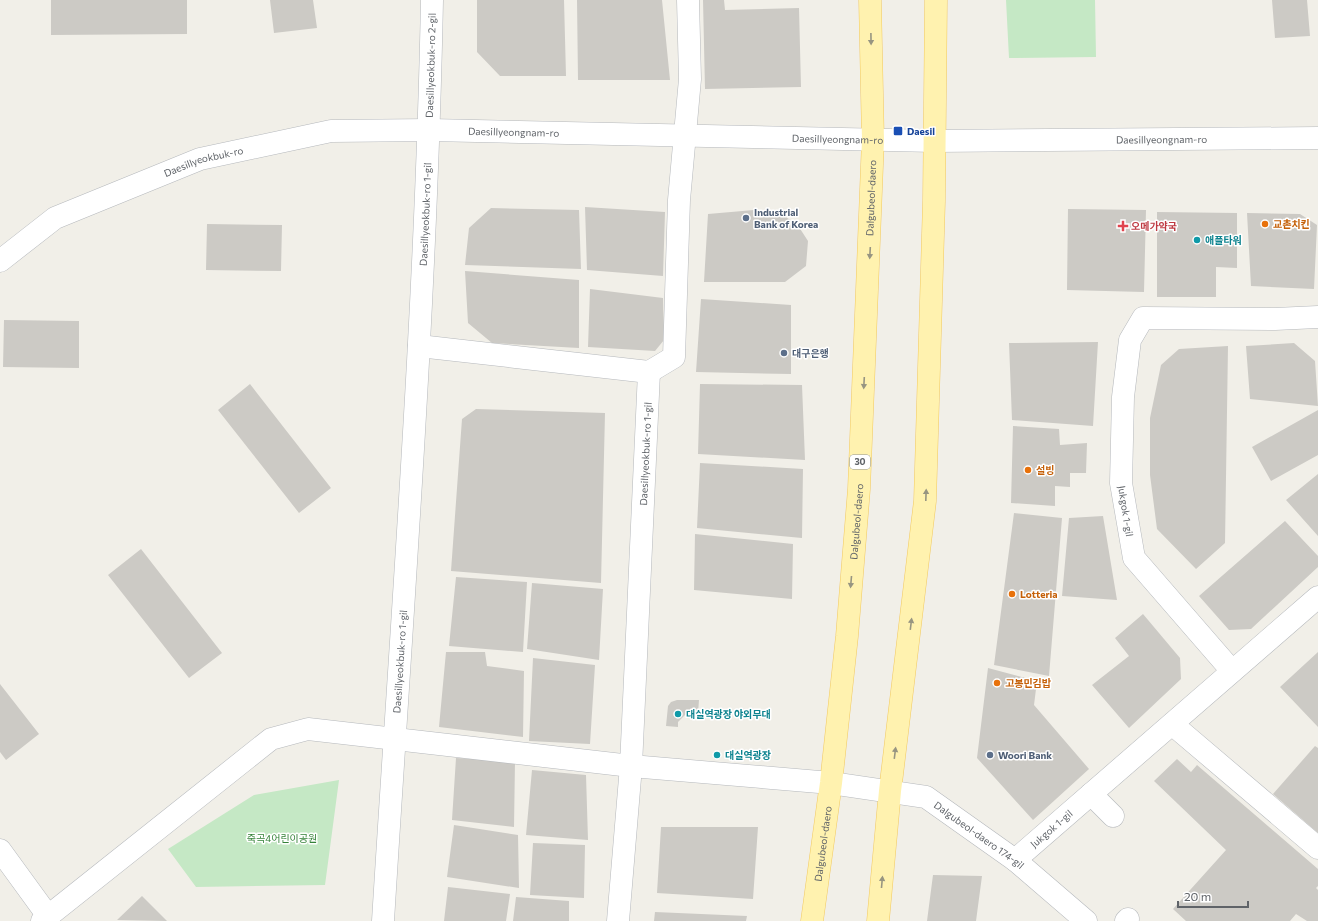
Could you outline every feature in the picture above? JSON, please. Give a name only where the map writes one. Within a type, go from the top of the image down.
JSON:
[{"type":"main road","name":"Dalgubeol-daero","points":[[812,921],[831,783],[847,636],[859,489],[873,140],[870,0]]},
{"type":"main road","points":[[878,921],[890,791],[925,501],[935,141],[936,0]]},
{"type":"street","name":"Daesillyeokbuk-ro 2-gil","points":[[430,130],[432,0]]},
{"type":"street","points":[[419,346],[649,372],[674,357],[679,200],[690,79],[688,0]]},
{"type":"street","name":"Daesillyeongnam-ro","points":[[430,130],[935,141],[1318,138]]},
{"type":"street","name":"Daesillyeokbuk-ro","points":[[0,261],[55,218],[200,159],[331,131],[430,130]]},
{"type":"street","name":"Daesillyeokbuk-ro 1-gil","points":[[383,921],[419,346],[430,130]]},
{"type":"street","name":"Jukgok 1-gil","points":[[1232,671],[1134,558],[1121,483],[1123,405],[1130,340],[1143,318],[1275,319],[1318,317]]},
{"type":"street","name":"Daesillyeokbuk-ro 1-gil","points":[[618,921],[630,766],[649,372]]},
{"type":"street","name":"Jukgok 1-gil","points":[[1014,860],[1318,597]]},
{"type":"street","points":[[1172,724],[1318,848]]},
{"type":"street","points":[[0,850],[45,919],[271,739],[308,729],[630,766]]},
{"type":"street","name":"Dalgubeol-daero 174-gil","points":[[630,766],[831,783],[926,797],[1014,860],[1086,921]]},
{"type":"street","points":[[1091,794],[1113,816]]},
{"type":"green space","points":[[1006,0],[1095,0],[1096,57],[1009,58]]},
{"type":"green space","name":"죽곡4어린이공원","points":[[339,780],[325,885],[196,887],[168,849],[254,795]]},
{"type":"building","points":[[51,0],[187,0],[187,34],[51,35]]},
{"type":"building","points":[[270,0],[313,0],[317,28],[274,33]]},
{"type":"building","points":[[477,0],[564,0],[566,76],[500,76],[477,52]]},
{"type":"building","points":[[577,0],[662,0],[670,80],[578,80]]},
{"type":"building","points":[[703,0],[724,0],[725,10],[799,8],[801,87],[705,89]]},
{"type":"building","points":[[1272,0],[1307,0],[1310,36],[1275,38]]},
{"type":"building","points":[[585,207],[665,212],[663,276],[587,270]]},
{"type":"building","points":[[491,208],[579,210],[581,269],[465,265],[469,228]]},
{"type":"building","points":[[1068,209],[1146,210],[1144,292],[1067,290]]},
{"type":"building","points":[[754,210],[784,216],[797,224],[808,241],[806,266],[785,282],[704,282],[708,214]]},
{"type":"building","name":"애플타워","points":[[1157,212],[1237,213],[1237,268],[1216,267],[1216,297],[1157,297]]},
{"type":"building","points":[[1247,213],[1300,214],[1317,225],[1314,289],[1251,286]]},
{"type":"building","points":[[207,224],[282,225],[281,271],[206,270]]},
{"type":"building","points":[[465,271],[579,280],[579,348],[492,343],[468,323]]},
{"type":"building","points":[[590,289],[663,298],[664,340],[655,351],[588,347]]},
{"type":"building","points":[[701,299],[791,305],[791,374],[696,372]]},
{"type":"building","points":[[4,320],[79,321],[79,368],[3,367]]},
{"type":"building","points":[[1098,342],[1093,426],[1012,420],[1009,343]]},
{"type":"building","points":[[1294,343],[1315,361],[1318,406],[1250,399],[1246,346]]},
{"type":"building","points":[[1228,346],[1225,543],[1196,569],[1157,529],[1150,475],[1150,418],[1161,365],[1179,349]]},
{"type":"building","points":[[250,384],[331,488],[299,513],[218,410]]},
{"type":"building","points":[[700,384],[802,385],[805,460],[698,454]]},
{"type":"building","points":[[476,409],[605,413],[601,583],[451,571],[462,419]]},
{"type":"building","points":[[1318,410],[1318,455],[1271,481],[1252,447]]},
{"type":"building","points":[[1013,426],[1059,429],[1060,445],[1087,443],[1086,473],[1070,473],[1070,487],[1055,486],[1055,506],[1011,503]]},
{"type":"building","points":[[700,463],[803,469],[802,538],[697,528]]},
{"type":"building","points":[[1318,474],[1318,536],[1286,500]]},
{"type":"building","points":[[1014,513],[1062,518],[1049,676],[994,665]]},
{"type":"building","points":[[1103,516],[1117,600],[1062,596],[1069,518]]},
{"type":"building","points":[[1285,521],[1318,556],[1318,567],[1251,629],[1229,630],[1199,596]]},
{"type":"building","points":[[695,534],[793,544],[792,599],[694,590]]},
{"type":"building","points":[[141,549],[222,653],[189,678],[108,575]]},
{"type":"building","points":[[456,577],[527,582],[523,652],[449,646]]},
{"type":"building","points":[[532,583],[603,589],[599,660],[527,649]]},
{"type":"building","points":[[1143,614],[1180,658],[1181,679],[1129,728],[1092,685],[1129,656],[1115,638]]},
{"type":"building","points":[[446,652],[485,652],[487,666],[524,671],[523,737],[439,727]]},
{"type":"building","points":[[1318,652],[1318,727],[1280,687]]},
{"type":"building","points":[[533,658],[595,665],[590,744],[529,741]]},
{"type":"building","points":[[988,668],[1037,681],[1034,705],[1089,769],[1033,820],[977,758]]},
{"type":"building","points":[[0,684],[39,734],[6,760],[0,752]]},
{"type":"building","name":"대실역광장 야외무대","points":[[677,700],[699,700],[698,713],[686,714],[678,722],[678,727],[666,726],[668,706],[671,702]]},
{"type":"building","points":[[1315,746],[1318,748],[1318,833],[1273,794]]},
{"type":"building","points":[[456,758],[515,761],[514,827],[452,820]]},
{"type":"building","points":[[1177,759],[1191,772],[1197,765],[1318,869],[1318,886],[1316,888],[1318,890],[1318,921],[1307,921],[1296,914],[1290,921],[1186,921],[1173,909],[1226,850],[1154,781]]},
{"type":"building","points":[[532,770],[586,775],[588,840],[526,835]]},
{"type":"building","points":[[454,825],[518,835],[519,888],[447,877]]},
{"type":"building","points":[[661,827],[758,827],[753,899],[657,893]]},
{"type":"building","points":[[533,843],[585,845],[584,898],[530,895]]},
{"type":"building","points":[[933,875],[982,876],[976,921],[927,921]]},
{"type":"building","points":[[448,887],[510,894],[506,921],[444,921]]},
{"type":"building","points":[[142,896],[167,921],[117,920]]},
{"type":"building","points":[[516,897],[569,901],[569,921],[513,921]]},
{"type":"building","points":[[655,912],[747,916],[746,921],[654,921]]},
{"type":"place","name":"Daesil","points":[[898,131]]},
{"type":"place","name":"Industrial Bank of Korea","points":[[746,218]]},
{"type":"place","name":"교촌치킨","points":[[1265,224]]},
{"type":"place","name":"오메가약국","points":[[1123,226]]},
{"type":"place","name":"애플타워","points":[[1197,240]]},
{"type":"place","name":"대구은행","points":[[784,353]]},
{"type":"place","name":"설빙","points":[[1028,470]]},
{"type":"place","name":"Lotteria","points":[[1012,594]]},
{"type":"place","name":"고봉민김밥","points":[[997,683]]},
{"type":"place","name":"대실역광장 야외무대","points":[[678,714]]},
{"type":"place","name":"대실역광장","points":[[717,755]]},
{"type":"place","name":"Woori Bank","points":[[990,755]]}]
